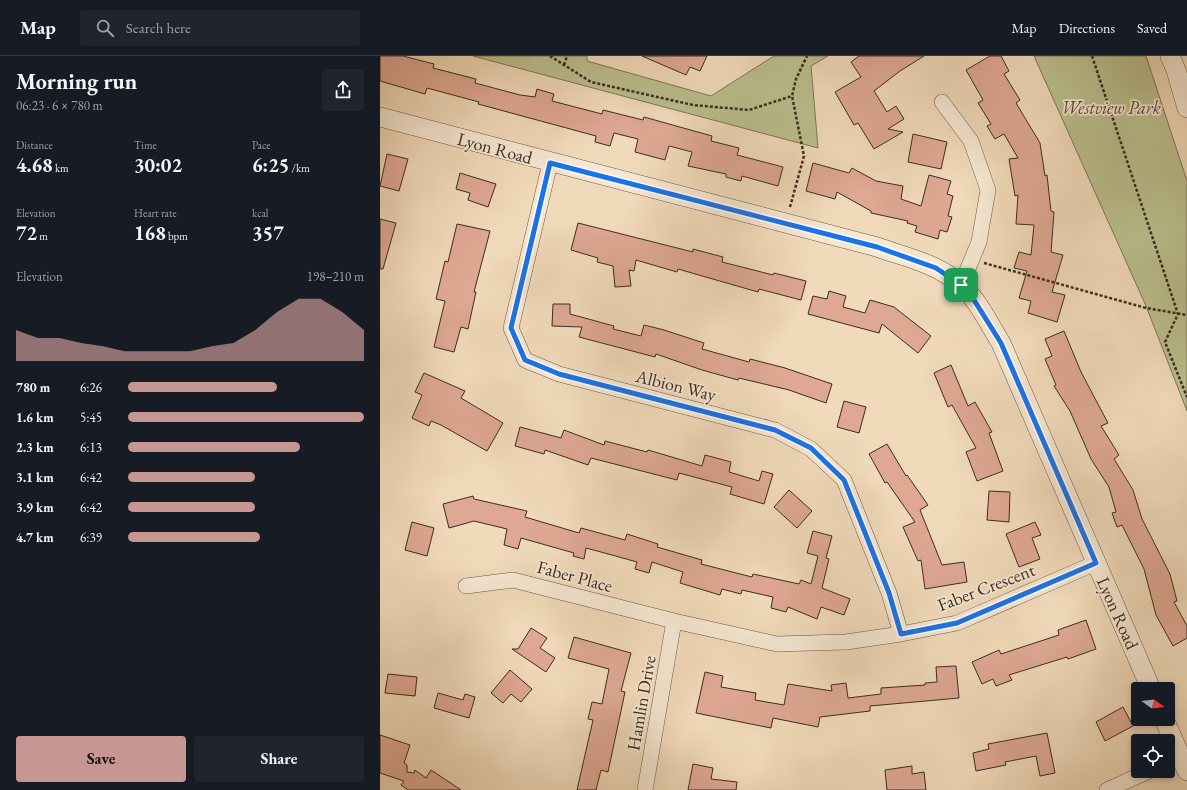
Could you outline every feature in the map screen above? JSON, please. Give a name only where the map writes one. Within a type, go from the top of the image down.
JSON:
[{"type":"street","points":[[1170,56],[1176,70],[1187,108]]},
{"type":"street","points":[[942,102],[970,141],[988,190],[979,242],[961,285]]},
{"type":"street","name":"Lyon Road","points":[[380,117],[550,163],[877,247],[936,268],[961,285],[974,300],[1001,343],[1148,682]]},
{"type":"street","name":"Albion Way","points":[[550,163],[511,328],[525,360],[559,374],[775,430],[811,448],[844,480],[889,593],[901,634]]},
{"type":"street","name":"Faber Crescent","points":[[674,621],[777,644],[846,642],[901,634],[957,623],[1096,563]]},
{"type":"street","name":"Faber Place","points":[[466,586],[513,580],[674,621]]},
{"type":"street","name":"Hamlin Drive","points":[[645,790],[674,621]]},
{"type":"street","points":[[1166,726],[1179,763]]},
{"type":"street","points":[[1107,790],[1134,778]]},
{"type":"path","points":[[550,56],[591,82],[693,105],[748,110],[792,96]]},
{"type":"path","points":[[564,65],[567,56]]},
{"type":"path","points":[[790,211],[804,156],[792,96],[796,79],[807,56]]},
{"type":"path","points":[[1092,56],[1178,314],[1165,342],[1187,397]]},
{"type":"path","points":[[983,262],[1146,308],[1187,315]]},
{"type":"green space","points":[[473,56],[587,56],[587,61],[711,96],[774,56],[828,56],[811,66],[818,148]]},
{"type":"green space","name":"Westview Park","points":[[1034,56],[1146,56],[1187,181],[1187,411],[1146,306]]},
{"type":"building","points":[[380,56],[403,56],[434,64],[433,68],[476,79],[475,83],[520,95],[535,97],[537,89],[554,94],[552,101],[602,114],[603,110],[643,120],[644,117],[712,136],[711,141],[739,148],[737,155],[783,167],[778,186],[742,176],[741,181],[726,177],[726,174],[688,166],[692,152],[669,146],[665,160],[635,152],[638,139],[614,133],[610,146],[595,142],[596,136],[478,104],[479,102],[427,88],[425,94],[380,81]]},
{"type":"building","points":[[642,56],[707,56],[700,71],[690,67],[686,75]]},
{"type":"building","points":[[859,56],[924,56],[900,71],[874,91],[887,112],[896,106],[904,119],[888,129],[903,132],[874,149],[858,123],[854,125],[835,92],[861,77],[851,62]]},
{"type":"building","points":[[990,56],[1001,56],[1009,71],[1004,74],[1020,100],[1016,103],[1040,143],[1045,176],[1047,175],[1051,211],[1054,212],[1051,252],[1063,255],[1052,292],[1065,295],[1057,322],[1028,313],[1031,301],[1019,298],[1027,271],[1014,268],[1019,252],[1031,255],[1034,225],[1016,224],[1018,195],[1015,196],[1009,159],[1018,158],[1004,134],[995,139],[987,126],[991,124],[978,103],[983,100],[966,70]]},
{"type":"building","points":[[913,134],[947,142],[941,169],[908,162]]},
{"type":"building","points":[[387,154],[408,159],[399,191],[380,186]]},
{"type":"building","points":[[813,163],[849,173],[852,168],[876,181],[903,186],[901,199],[921,206],[929,175],[951,181],[947,194],[953,196],[948,216],[952,217],[947,232],[940,230],[938,239],[915,232],[917,226],[907,223],[908,221],[871,213],[871,211],[837,192],[835,199],[806,191]]},
{"type":"building","points":[[460,173],[496,184],[488,207],[468,200],[470,193],[456,189]]},
{"type":"building","points":[[380,219],[396,223],[383,269],[380,269]]},
{"type":"building","points":[[578,223],[693,252],[693,249],[723,257],[722,262],[773,275],[774,273],[806,281],[801,300],[759,289],[758,292],[678,269],[677,272],[636,260],[634,271],[629,270],[631,286],[615,287],[613,266],[597,262],[598,258],[571,250]]},
{"type":"building","points":[[457,224],[490,231],[474,292],[476,292],[468,329],[461,327],[454,352],[434,347],[445,301],[436,299],[445,261],[448,262]]},
{"type":"building","points":[[829,291],[846,296],[843,307],[865,313],[870,300],[894,307],[931,336],[918,353],[882,324],[879,333],[808,314],[813,296],[827,299]]},
{"type":"building","points":[[553,304],[570,304],[570,314],[614,326],[613,329],[641,336],[644,325],[664,330],[704,343],[702,349],[749,362],[750,359],[785,368],[832,384],[826,403],[789,390],[739,378],[738,380],[702,370],[656,354],[655,357],[579,337],[582,327],[552,326]]},
{"type":"building","points":[[1064,331],[1081,372],[1108,423],[1101,426],[1119,455],[1114,459],[1133,490],[1142,519],[1170,574],[1177,601],[1174,602],[1187,626],[1187,638],[1173,646],[1156,615],[1144,569],[1122,525],[1117,527],[1112,513],[1116,512],[1109,487],[1091,459],[1070,411],[1054,386],[1056,385],[1045,359],[1052,356],[1045,339]]},
{"type":"building","points":[[951,365],[968,406],[975,402],[992,432],[989,433],[1003,471],[977,481],[966,452],[976,448],[952,405],[948,407],[934,373]]},
{"type":"building","points":[[424,373],[465,391],[461,398],[503,423],[487,451],[441,425],[431,421],[429,426],[412,418],[422,395],[415,392]]},
{"type":"building","points":[[844,401],[866,407],[859,433],[837,427]]},
{"type":"building","points":[[520,427],[561,438],[564,430],[604,445],[605,441],[647,452],[648,450],[702,466],[705,455],[731,462],[729,472],[759,481],[762,471],[773,474],[764,504],[730,494],[732,487],[679,473],[677,480],[591,458],[588,465],[545,450],[544,454],[515,446]]},
{"type":"building","points":[[887,444],[906,476],[907,475],[928,505],[920,510],[942,565],[964,562],[967,582],[925,589],[921,560],[918,561],[903,527],[915,522],[887,482],[885,483],[869,454]]},
{"type":"building","points":[[789,490],[812,511],[797,528],[774,507]]},
{"type":"building","points":[[989,491],[1010,492],[1009,522],[987,520]]},
{"type":"building","points":[[473,496],[474,499],[527,511],[525,517],[579,533],[581,528],[625,540],[627,534],[658,544],[657,547],[702,560],[701,564],[752,577],[753,574],[799,584],[801,580],[811,584],[818,556],[807,553],[813,531],[832,536],[826,558],[829,559],[822,588],[850,599],[844,615],[821,607],[817,619],[788,607],[786,612],[771,608],[773,597],[742,590],[741,594],[722,589],[720,595],[680,583],[683,572],[652,562],[649,573],[635,569],[637,562],[586,548],[584,559],[573,556],[574,553],[521,538],[518,549],[504,545],[507,529],[474,521],[449,528],[443,504]]},
{"type":"building","points":[[412,522],[434,528],[427,556],[405,550]]},
{"type":"building","points":[[1035,522],[1041,535],[1032,538],[1040,559],[1019,567],[1006,534]]},
{"type":"building","points":[[1086,620],[1096,649],[1068,659],[1067,657],[1009,675],[1012,680],[996,686],[993,679],[982,684],[972,662],[999,650],[1001,654],[1059,635],[1058,630]]},
{"type":"building","points":[[531,628],[547,638],[540,648],[555,658],[546,672],[512,649],[518,649]]},
{"type":"building","points":[[574,637],[631,653],[621,691],[625,692],[608,772],[601,770],[596,790],[577,790],[593,720],[588,719],[592,702],[602,704],[609,669],[568,658]]},
{"type":"building","points":[[956,666],[959,698],[870,706],[870,711],[820,717],[818,727],[773,718],[771,728],[696,713],[705,672],[723,676],[721,687],[756,693],[755,700],[784,705],[788,684],[832,691],[831,685],[846,683],[848,698],[881,694],[881,688],[925,685],[925,683],[937,682],[936,667]]},
{"type":"building","points":[[510,670],[532,689],[521,702],[511,694],[503,703],[491,693]]},
{"type":"building","points":[[388,674],[417,677],[415,696],[385,693]]},
{"type":"building","points":[[438,693],[463,700],[465,694],[475,697],[469,718],[434,708]]},
{"type":"building","points":[[1123,707],[1131,722],[1131,726],[1133,726],[1105,741],[1096,722]]},
{"type":"building","points":[[1047,733],[1055,773],[1040,776],[1036,756],[1005,762],[1006,765],[976,771],[973,753],[989,749],[988,744]]},
{"type":"building","points":[[380,735],[410,745],[404,763],[407,765],[407,772],[414,773],[415,770],[426,778],[431,770],[461,790],[408,790],[401,785],[404,781],[380,773]]},
{"type":"building","points":[[693,764],[713,768],[711,779],[737,782],[736,790],[688,790]]},
{"type":"building","points":[[912,766],[912,774],[924,772],[926,790],[887,790],[885,770]]},
{"type":"route","points":[[550,163],[877,247],[936,268],[961,285],[974,300],[1001,343],[1096,563],[957,623],[901,634],[889,593],[844,480],[811,448],[775,430],[559,374],[525,360],[511,328],[550,163]]}]
